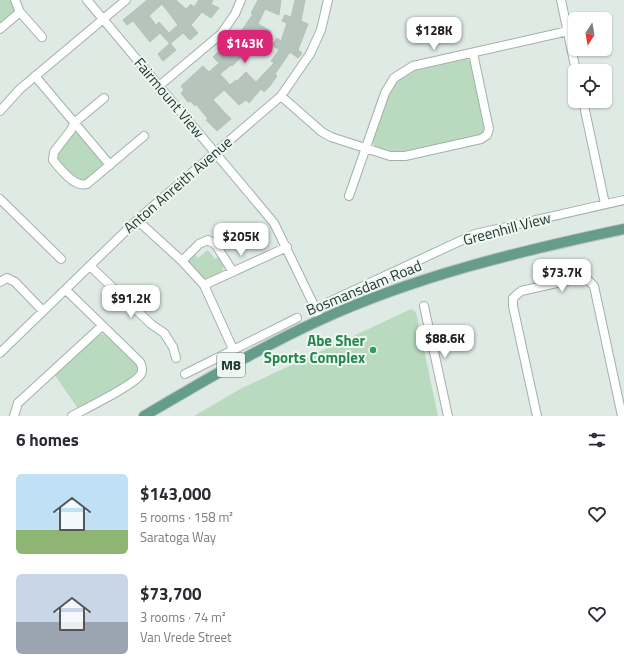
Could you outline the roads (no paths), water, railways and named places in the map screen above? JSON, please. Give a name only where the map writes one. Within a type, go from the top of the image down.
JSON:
[{"type":"main road","name":"Bosmansdam Road","points":[[144,416],[253,353],[321,320],[415,282],[460,268],[624,230]]},
{"type":"street","points":[[14,0],[20,12],[42,37]]},
{"type":"street","name":"Fairmount View","points":[[87,0],[274,223],[287,247],[321,320]]},
{"type":"street","points":[[0,111],[35,76],[126,0]]},
{"type":"street","points":[[159,86],[221,34],[235,14],[241,0]]},
{"type":"street","name":"Anton Anreith Avenue","points":[[0,353],[137,220],[281,96],[310,54],[321,30],[328,0]]},
{"type":"street","points":[[349,196],[385,94],[394,78],[413,66],[563,34],[568,31],[561,0]]},
{"type":"street","points":[[0,28],[20,12]]},
{"type":"street","points":[[281,96],[322,132],[365,149],[390,156],[405,156],[485,137],[490,126],[473,52]]},
{"type":"street","points":[[35,76],[110,165]]},
{"type":"street","points":[[104,98],[74,123],[71,130],[53,153],[52,158],[57,165],[76,183],[82,185],[87,184],[144,136]]},
{"type":"street","points":[[584,108],[605,204]]},
{"type":"street","points":[[0,199],[61,260]]},
{"type":"street","name":"Greenhill View","points":[[329,302],[475,234],[624,200]]},
{"type":"street","points":[[137,220],[204,285],[233,349]]},
{"type":"street","points":[[182,262],[199,244],[208,240],[216,246],[234,272]]},
{"type":"street","points":[[204,285],[287,247]]},
{"type":"street","points":[[90,266],[151,324],[164,334],[173,347],[176,358]]},
{"type":"street","points":[[0,282],[7,278],[15,282],[43,311]]},
{"type":"street","points":[[537,416],[513,306],[514,298],[521,291],[579,278],[588,280],[594,286],[622,416]]},
{"type":"street","points":[[66,290],[140,362],[142,372],[131,382],[72,416]]},
{"type":"street","points":[[424,306],[448,416]]},
{"type":"street","points":[[185,374],[298,318]]},
{"type":"street","points":[[14,416],[18,403],[102,326]]},
{"type":"place","name":"Abe Sher Sports Complex","points":[[373,350]]}]
